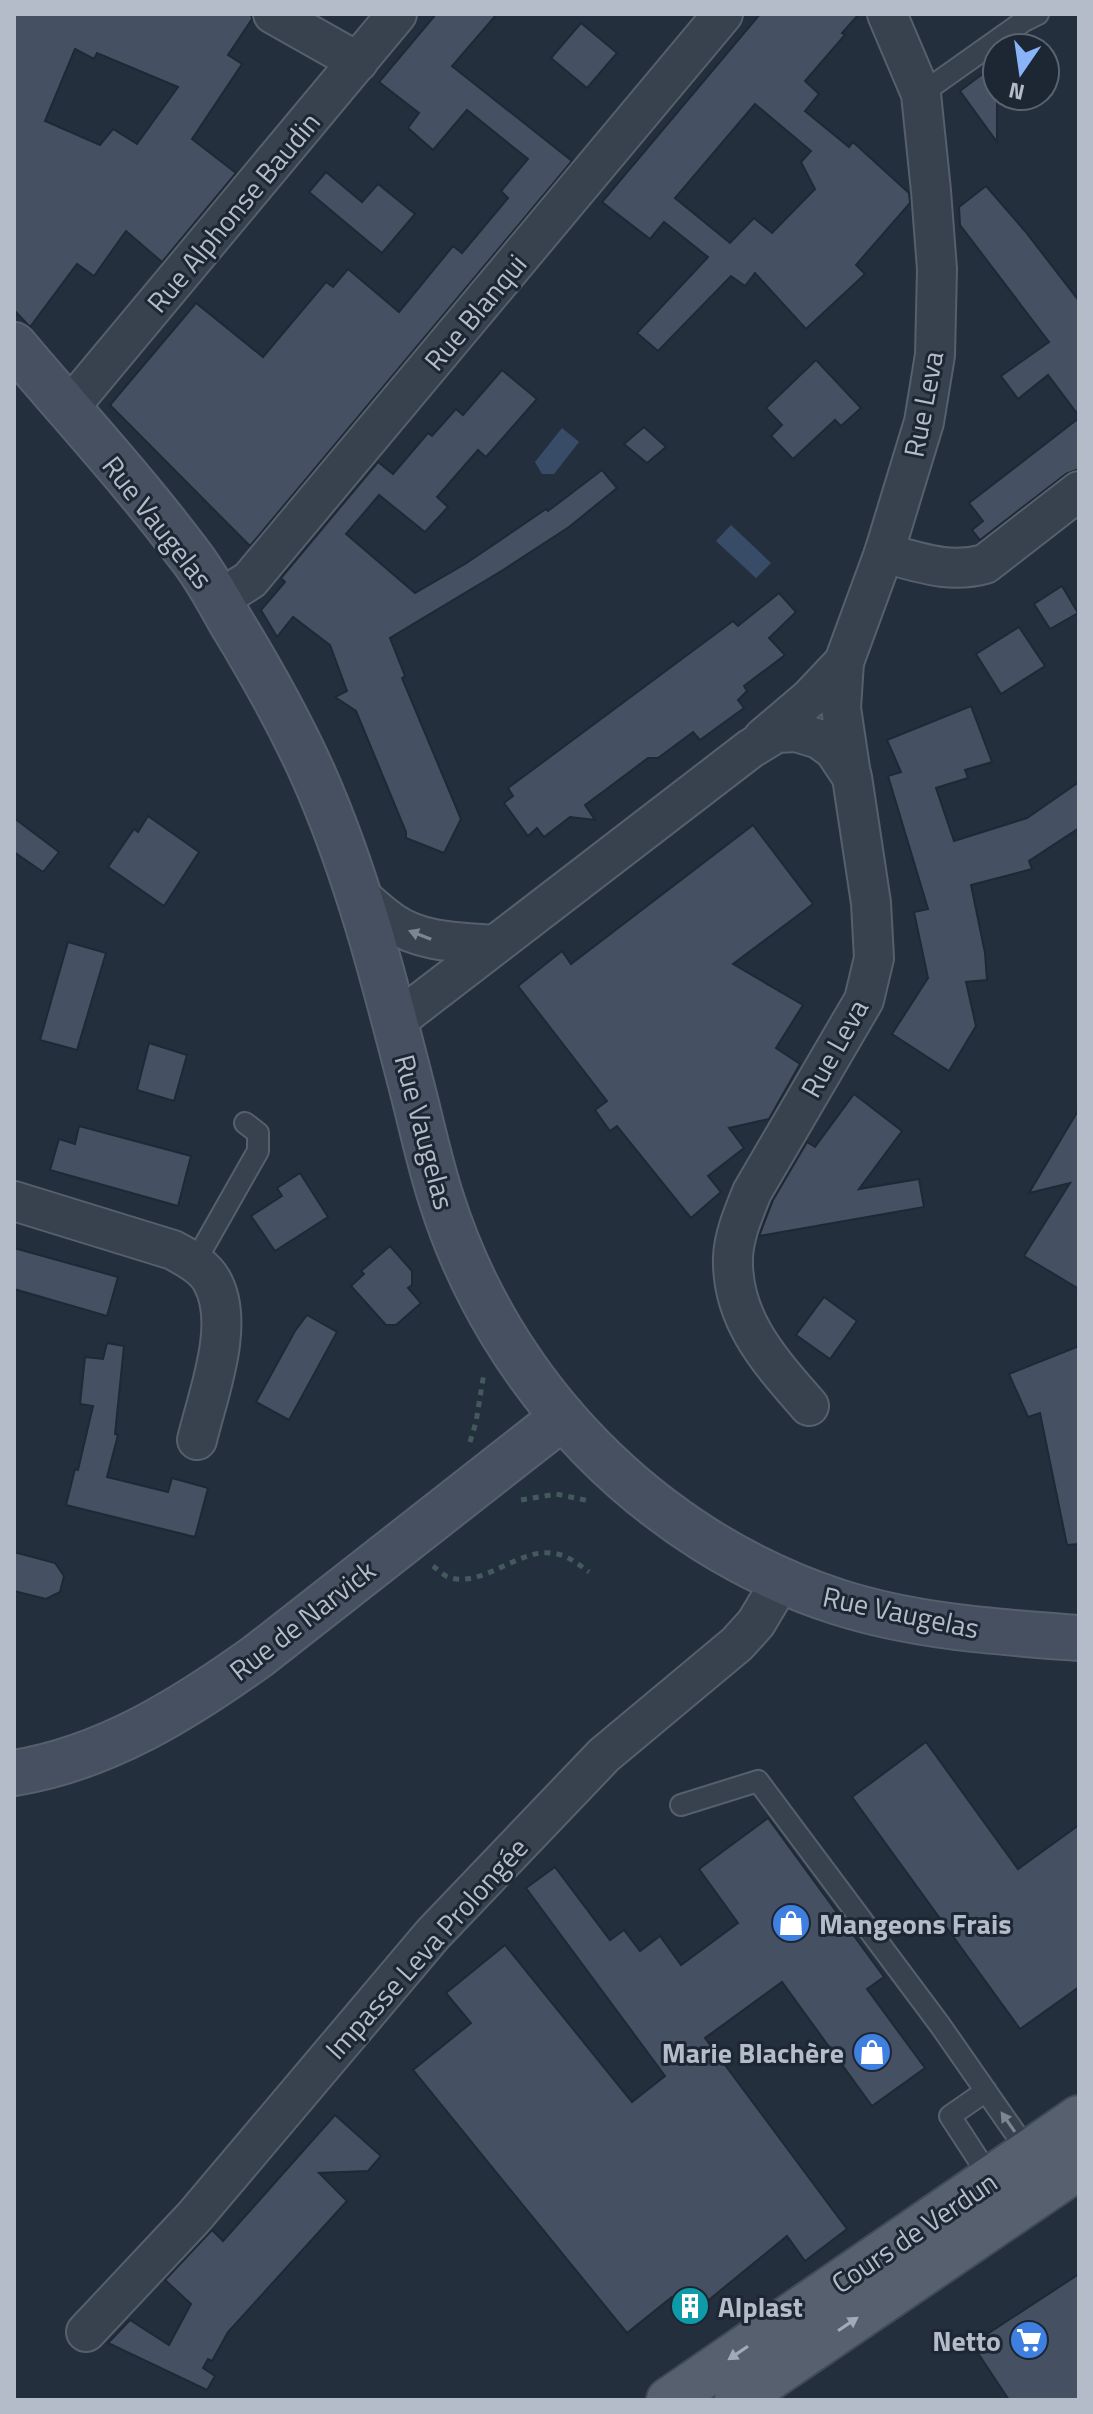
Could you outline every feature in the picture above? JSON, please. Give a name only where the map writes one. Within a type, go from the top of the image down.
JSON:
[{"type":"main road","name":"Rue Vaugelas","points":[[14,345],[191,556],[276,701],[313,773],[344,849],[358,894],[440,1197],[462,1257],[518,1359],[563,1417],[629,1485],[663,1512],[762,1571],[842,1603],[932,1624],[1079,1638]]},
{"type":"main road","name":"Rue de Narvick","points":[[14,1773],[105,1747],[211,1690],[563,1417]]},
{"type":"main road","name":"Cours de Verdun","points":[[669,2400],[1079,2118]]},
{"type":"main road","name":"Cours de Verdun","points":[[737,2400],[1079,2167]]},
{"type":"street","points":[[273,14],[358,62]]},
{"type":"street","name":"Rue Alphonse Baudin","points":[[68,409],[397,14]]},
{"type":"street","name":"Rue Blanqui","points":[[218,600],[250,580],[723,14]]},
{"type":"street","name":"Rue Leva","points":[[395,1022],[750,749],[810,698],[844,662],[884,553],[924,422],[935,355],[937,269],[921,94],[887,14]]},
{"type":"street","points":[[884,553],[931,567],[969,569],[985,564],[1079,491]]},
{"type":"street","points":[[844,662],[841,708],[852,777]]},
{"type":"street","name":"Rue Leva","points":[[750,749],[776,733],[796,732],[819,739],[834,750],[852,777],[872,917],[874,958],[864,1000],[752,1192],[739,1225],[733,1255],[735,1286],[744,1317],[764,1354],[809,1406]]},
{"type":"street","points":[[358,894],[394,923],[416,934],[435,940],[493,945]]},
{"type":"street","points":[[14,1201],[173,1250],[195,1262],[212,1279],[221,1304],[222,1336],[197,1440]]},
{"type":"street","name":"Impasse Leva Prolongée","points":[[86,2332],[194,2217],[433,1934],[604,1755],[737,1644],[756,1623],[762,1571]]},
{"type":"lane","points":[[921,94],[1038,14]]},
{"type":"lane","points":[[195,1262],[258,1151],[258,1133],[245,1123]]},
{"type":"lane","points":[[681,1805],[758,1781],[931,2012],[1029,2153]]},
{"type":"lane","points":[[986,2091],[950,2116],[991,2179]]},
{"type":"path","points":[[467,1450],[479,1407],[488,1309]]},
{"type":"path","points":[[512,1503],[556,1494],[593,1501]]},
{"type":"path","points":[[410,1537],[429,1562],[449,1577],[465,1578],[494,1571],[528,1555],[550,1552],[570,1558],[589,1572]]},
{"type":"water","points":[[562,428],[579,442],[554,474],[542,474],[535,462]]},
{"type":"water","points":[[731,525],[771,563],[756,578],[716,541]]},
{"type":"building","points":[[14,14],[251,14],[252,19],[228,55],[242,64],[192,139],[236,173],[162,262],[126,231],[94,276],[77,264],[30,327],[14,310]],"holes":[[[75,49],[94,59],[97,53],[178,87],[137,144],[113,129],[100,145],[45,121]]]},
{"type":"building","points":[[436,14],[497,14],[452,66],[572,161],[250,546],[110,405],[196,303],[263,357],[326,282],[333,287],[348,269],[399,312],[453,246],[462,253],[508,198],[501,191],[528,159],[467,110],[433,150],[408,128],[419,113],[379,82]]},
{"type":"building","points":[[760,14],[859,14],[805,81],[819,94],[805,111],[849,147],[853,142],[909,193],[910,203],[856,265],[865,274],[806,329],[755,273],[745,286],[731,276],[658,351],[637,333],[708,257],[664,222],[650,239],[602,202]],"holes":[[[755,104],[811,151],[801,162],[815,189],[772,233],[754,218],[730,243],[675,198]]]},
{"type":"building","points":[[581,23],[617,53],[587,88],[551,58]]},
{"type":"building","points":[[981,75],[981,112],[997,112],[997,142],[960,91]]},
{"type":"building","points":[[326,172],[362,202],[378,184],[415,214],[382,253],[309,192]]},
{"type":"building","points":[[986,186],[1079,301],[1079,416],[1048,375],[1018,399],[1001,376],[1049,342],[960,225],[959,207]]},
{"type":"building","points":[[816,360],[861,408],[841,426],[835,420],[793,459],[771,436],[782,425],[766,408]]},
{"type":"building","points":[[502,370],[537,399],[486,457],[478,450],[437,497],[448,507],[425,532],[379,495],[346,534],[415,593],[465,564],[546,509],[548,511],[602,470],[617,488],[569,527],[390,638],[405,676],[402,678],[461,819],[444,853],[406,838],[356,711],[335,697],[347,691],[330,645],[293,617],[277,637],[261,610],[285,582],[281,578],[378,462],[393,474],[428,433],[432,436],[456,409],[463,415]]},
{"type":"building","points":[[1079,418],[1079,469],[1066,474],[980,540],[972,530],[983,521],[969,503]]},
{"type":"building","points":[[644,427],[666,447],[647,463],[624,444]]},
{"type":"building","points":[[1062,586],[1078,613],[1050,629],[1034,604]]},
{"type":"building","points":[[779,593],[796,612],[769,638],[785,655],[744,686],[747,691],[738,700],[744,708],[700,740],[693,732],[658,758],[648,758],[585,805],[595,820],[570,817],[544,837],[537,828],[528,836],[504,803],[513,796],[508,788],[733,621],[738,626]]},
{"type":"building","points":[[1019,627],[1045,666],[1001,694],[976,654]]},
{"type":"building","points":[[971,706],[992,762],[965,770],[968,778],[936,788],[954,841],[1027,818],[1079,782],[1079,828],[1029,861],[1032,869],[971,885],[985,953],[987,980],[966,982],[976,1026],[949,1071],[892,1034],[928,978],[914,912],[928,909],[888,776],[901,772],[887,740]]},
{"type":"building","points":[[148,816],[199,852],[164,906],[108,867],[134,829],[138,832]]},
{"type":"building","points":[[14,818],[59,852],[43,872],[14,852]]},
{"type":"building","points":[[753,825],[813,904],[733,964],[803,1005],[776,1048],[800,1064],[769,1119],[729,1128],[744,1148],[708,1176],[721,1192],[691,1218],[617,1126],[610,1131],[595,1110],[607,1101],[518,986],[562,951],[571,964]]},
{"type":"building","points":[[68,942],[106,953],[77,1050],[40,1040]]},
{"type":"building","points":[[149,1043],[187,1055],[174,1101],[137,1090]]},
{"type":"building","points":[[854,1094],[902,1131],[859,1189],[919,1179],[924,1207],[759,1236],[773,1200],[807,1142],[815,1147]]},
{"type":"building","points":[[1079,1109],[1079,1289],[1024,1256],[1070,1183],[1029,1193]]},
{"type":"building","points":[[79,1126],[191,1156],[178,1206],[50,1170],[59,1139],[75,1144]]},
{"type":"building","points":[[300,1173],[328,1217],[275,1251],[251,1216],[282,1196],[277,1188]]},
{"type":"building","points":[[390,1246],[412,1271],[412,1285],[408,1288],[421,1303],[396,1325],[386,1325],[351,1286],[364,1274],[361,1271]]},
{"type":"building","points":[[14,1248],[118,1277],[107,1316],[14,1289]]},
{"type":"building","points":[[824,1297],[857,1321],[830,1359],[796,1335]]},
{"type":"building","points":[[307,1315],[337,1332],[289,1420],[256,1402]]},
{"type":"building","points":[[107,1343],[124,1346],[115,1434],[118,1435],[107,1477],[168,1492],[172,1478],[208,1488],[195,1537],[66,1505],[93,1406],[80,1404],[85,1357],[103,1359]]},
{"type":"building","points":[[1079,1346],[1079,1544],[1067,1545],[1040,1413],[1028,1417],[1009,1374]]},
{"type":"building","points":[[14,1552],[55,1563],[64,1576],[60,1592],[46,1599],[14,1591]]},
{"type":"building","points":[[926,1742],[1018,1869],[1079,1825],[1079,1987],[1020,2029],[852,1797]]},
{"type":"building","points":[[768,1818],[884,1977],[867,1989],[925,2068],[872,2106],[782,1982],[705,2038],[847,2229],[805,2261],[787,2236],[688,2317],[672,2297],[627,2333],[413,2070],[471,2023],[446,1993],[505,1945],[632,2102],[665,2076],[526,1888],[555,1867],[610,1940],[624,1930],[640,1951],[660,1936],[681,1965],[738,1923],[699,1869]]},
{"type":"building","points":[[335,2115],[381,2156],[368,2171],[319,2173],[347,2201],[228,2332],[212,2361],[208,2359],[203,2368],[215,2376],[207,2390],[108,2343],[130,2320],[169,2345],[191,2304],[165,2280],[212,2230],[223,2241]]},
{"type":"building","name":"Netto","points":[[1079,2274],[1079,2400],[1009,2400],[972,2344]]},
{"type":"place","name":"Mangeons Frais","points":[[791,1923]]},
{"type":"place","name":"Marie Blachère","points":[[872,2052]]},
{"type":"place","name":"Alplast","points":[[690,2306]]},
{"type":"place","name":"Netto","points":[[1029,2340]]}]
